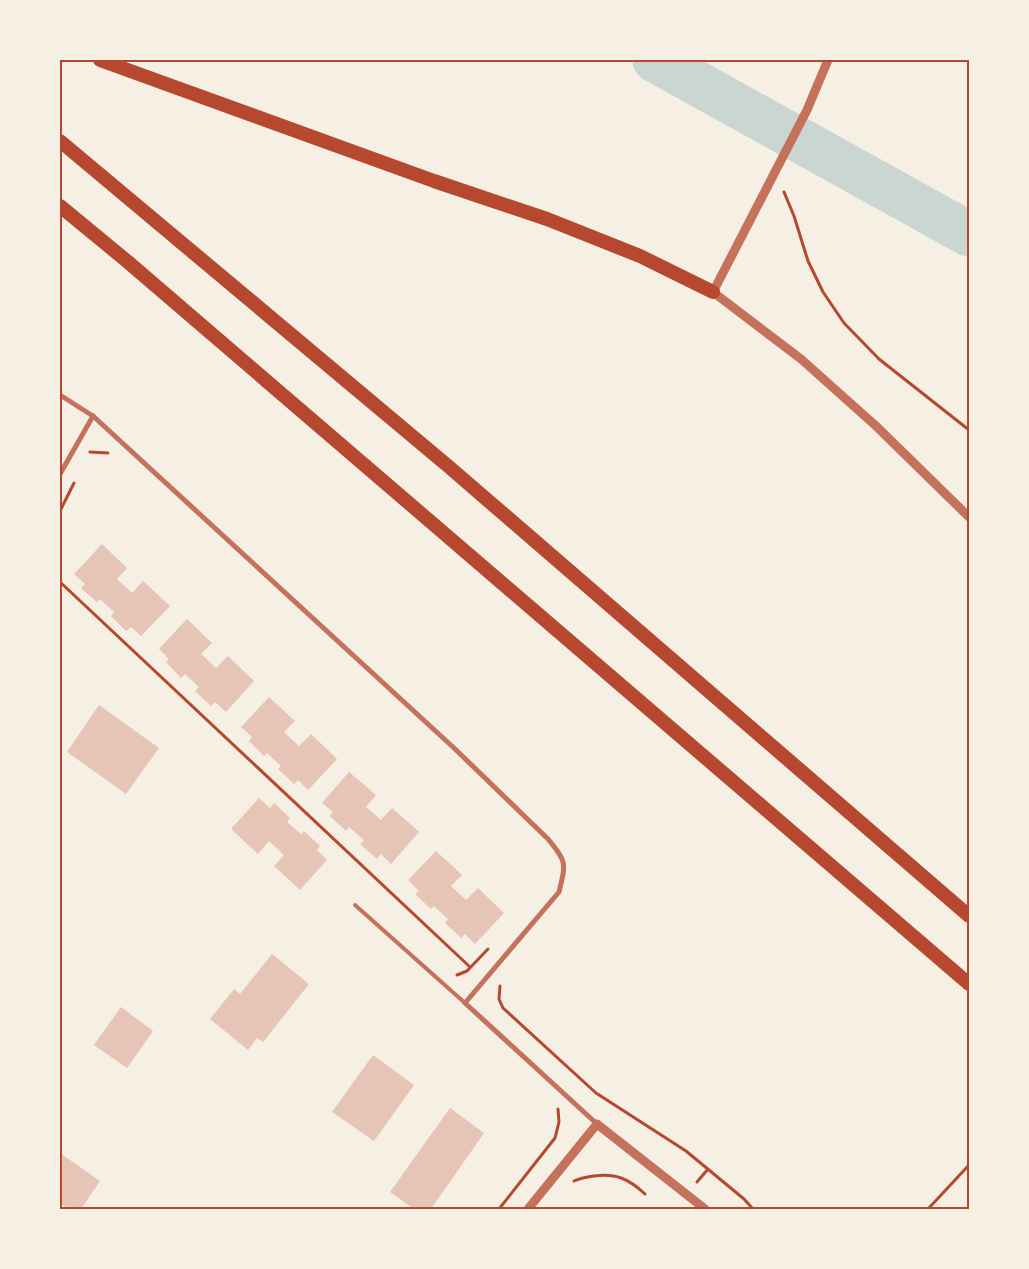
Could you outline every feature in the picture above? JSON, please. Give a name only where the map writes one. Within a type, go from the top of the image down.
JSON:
[{"type":"highway","points":[[100,60],[434,181],[547,219],[640,256],[713,292]]},
{"type":"highway","points":[[60,141],[448,466],[969,916]]},
{"type":"highway","points":[[60,206],[128,262],[969,984]]},
{"type":"street","points":[[828,60],[807,110],[713,292],[801,359],[876,426],[969,517]]},
{"type":"street","points":[[60,395],[93,416],[446,742],[548,840],[561,855],[564,869],[559,892],[465,1003],[597,1124],[705,1209]]},
{"type":"street","points":[[60,474],[93,416]]},
{"type":"street","points":[[528,1209],[597,1124]]},
{"type":"lane","points":[[355,905],[465,1003]]},
{"type":"lane","points":[[218,1209],[231,1209]]},
{"type":"path","points":[[775,170],[794,216],[808,262],[823,292],[844,323],[879,359],[969,430]]},
{"type":"path","points":[[76,444],[93,453],[105,451],[115,455]]},
{"type":"path","points":[[60,582],[470,967]]},
{"type":"path","points":[[452,974],[457,976],[470,967],[491,946]]},
{"type":"path","points":[[501,981],[499,999],[504,1008],[589,1086],[686,1151],[744,1199],[753,1209]]},
{"type":"path","points":[[499,1209],[554,1138],[560,1122],[555,1103]]},
{"type":"path","points":[[928,1209],[969,1165]]},
{"type":"path","points":[[568,1184],[585,1177],[618,1176],[634,1183],[645,1194]]},
{"type":"building","points":[[102,544],[127,568],[117,579],[132,593],[143,581],[170,606],[141,636],[131,627],[126,631],[111,616],[114,612],[100,599],[97,602],[81,588],[85,584],[74,574]]},
{"type":"building","points":[[187,619],[212,643],[201,654],[216,668],[228,656],[254,681],[226,712],[215,702],[211,706],[195,691],[199,687],[185,674],[181,678],[166,662],[169,659],[159,649]]},
{"type":"building","points":[[269,697],[295,721],[284,732],[299,746],[311,734],[337,759],[308,790],[298,780],[294,784],[278,769],[281,766],[267,753],[264,756],[249,741],[252,737],[241,727]]},
{"type":"building","points":[[99,705],[159,748],[126,794],[67,752]]},
{"type":"building","points":[[349,772],[376,795],[366,807],[381,820],[392,808],[419,832],[391,864],[381,854],[377,859],[360,844],[364,840],[349,827],[346,831],[330,816],[333,812],[322,803]]},
{"type":"building","points":[[259,798],[270,808],[274,803],[290,818],[287,822],[301,834],[304,831],[320,846],[317,850],[327,860],[300,890],[274,866],[284,855],[269,841],[258,854],[231,829]]},
{"type":"building","points":[[436,851],[462,875],[451,886],[466,900],[478,888],[504,913],[475,944],[465,934],[461,938],[445,923],[448,919],[434,906],[431,909],[415,894],[419,891],[408,880]]},
{"type":"building","points":[[272,954],[309,984],[263,1042],[257,1038],[248,1050],[210,1019],[234,989],[240,994]]},
{"type":"building","points":[[121,1007],[153,1031],[127,1068],[94,1045]]},
{"type":"building","points":[[373,1055],[414,1085],[374,1141],[332,1112]]},
{"type":"building","points":[[450,1108],[484,1133],[431,1209],[414,1209],[390,1192]]},
{"type":"building","points":[[60,1153],[100,1181],[81,1209],[68,1209],[60,1203]]},
{"type":"waterway","points":[[655,60],[969,234]]}]
